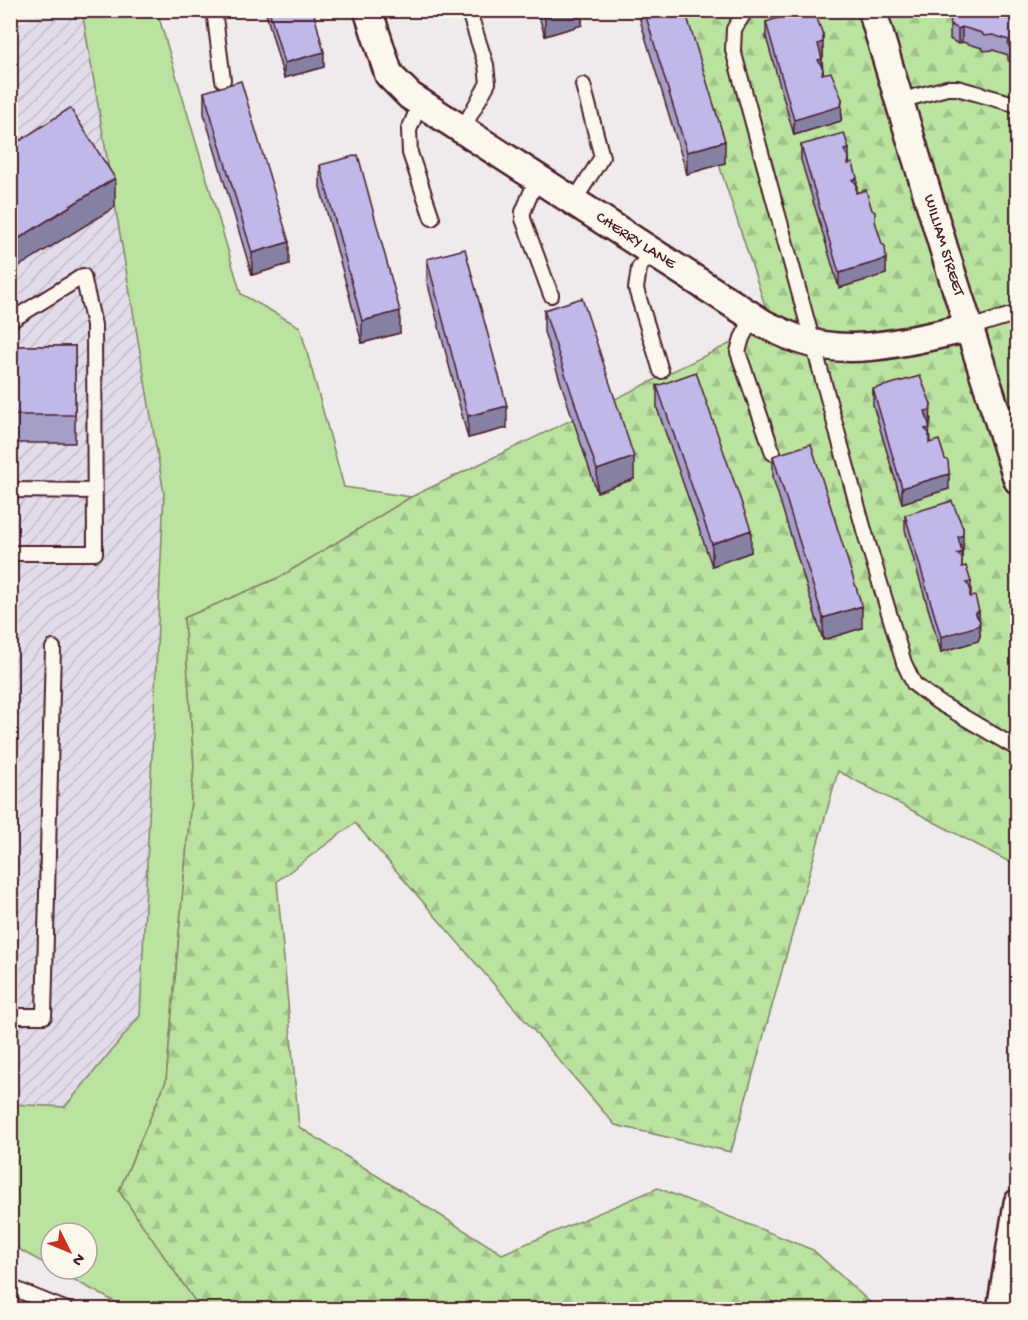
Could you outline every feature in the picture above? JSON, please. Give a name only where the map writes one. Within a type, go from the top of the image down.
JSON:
[{"type":"street","name":"CHERRY LANE","points":[[368,10],[389,75],[420,103],[753,317],[800,340],[838,348],[878,346],[969,328]]},
{"type":"street","name":"WILLIAM STREET","points":[[872,10],[1017,480]]},
{"type":"street","points":[[1001,1310],[1017,1203]]},
{"type":"lane","points":[[213,10],[223,80]]},
{"type":"lane","points":[[746,10],[734,29],[734,50],[864,530],[904,663],[914,684],[986,732],[1017,748]]},
{"type":"lane","points":[[462,130],[488,83],[486,65],[470,15]]},
{"type":"lane","points":[[574,201],[602,157],[583,85]]},
{"type":"lane","points":[[899,101],[946,88],[957,88],[1017,105]]},
{"type":"lane","points":[[420,103],[409,130],[410,153],[432,218]]},
{"type":"lane","points":[[537,178],[523,212],[523,219],[551,295]]},
{"type":"lane","points":[[652,251],[639,268],[636,289],[661,371]]},
{"type":"lane","points":[[10,321],[83,276],[94,325],[95,553],[10,553]]},
{"type":"lane","points":[[969,328],[1017,313]]},
{"type":"lane","points":[[753,317],[741,338],[738,352],[773,453]]},
{"type":"lane","points":[[10,490],[94,491]]},
{"type":"lane","points":[[10,1016],[44,1016],[53,648]]},
{"type":"lane","points":[[10,1287],[67,1310]]},
{"type":"shaded area","points":[[46,11],[82,11],[164,493],[140,1016],[65,1107],[10,1104],[10,29]]},
{"type":"green space","points":[[82,11],[157,11],[241,294],[300,327],[344,487],[411,497],[280,577],[184,618],[194,766],[166,1081],[119,1191],[197,1304],[195,1309],[128,1309],[76,1281],[99,1281],[99,1221],[39,1221],[39,1260],[11,1245],[10,1104],[65,1107],[140,1016],[164,493]]},
{"type":"green space","points":[[669,11],[1017,11],[1017,866],[838,771],[731,1152],[615,1125],[355,823],[277,881],[299,1127],[502,1254],[658,1188],[813,1250],[877,1309],[195,1309],[197,1304],[119,1191],[166,1081],[194,766],[184,618],[280,577],[411,497],[771,324]]},
{"type":"building","points":[[269,10],[313,10],[324,52],[284,63]]},
{"type":"building","points":[[543,10],[557,10],[545,14]]},
{"type":"building","points":[[644,10],[685,10],[725,141],[687,152]]},
{"type":"building","points":[[803,10],[814,10],[823,35],[823,42],[818,44],[822,59],[818,60],[823,69],[822,74],[831,72],[842,99],[841,106],[794,120],[766,22]]},
{"type":"building","points":[[953,10],[1017,10],[1017,49],[1008,45],[1009,40],[993,35],[984,36],[982,33],[962,27],[958,29],[950,24]]},
{"type":"building","points":[[241,81],[289,242],[252,253],[204,92]]},
{"type":"building","points":[[70,108],[115,178],[10,244],[10,147]]},
{"type":"building","points":[[844,133],[849,149],[844,150],[849,159],[848,164],[853,163],[857,178],[852,180],[856,183],[856,193],[866,190],[872,210],[875,212],[875,221],[882,244],[885,246],[886,259],[839,273],[801,145]]},
{"type":"building","points":[[358,155],[400,311],[362,321],[320,165]]},
{"type":"building","points":[[465,249],[507,406],[468,416],[427,259]]},
{"type":"building","points":[[582,298],[634,457],[597,470],[544,310]]},
{"type":"building","points":[[10,346],[75,346],[75,415],[10,415]]},
{"type":"building","points":[[696,372],[751,530],[712,544],[657,386]]},
{"type":"building","points":[[920,376],[931,404],[930,410],[925,411],[930,428],[925,429],[929,433],[929,443],[939,440],[945,459],[948,461],[949,474],[902,488],[873,389]]},
{"type":"building","points":[[811,444],[862,606],[823,618],[773,456]]},
{"type":"building","points":[[952,501],[963,528],[963,535],[958,537],[962,552],[957,554],[962,558],[962,567],[966,566],[971,582],[966,583],[970,587],[970,597],[975,596],[979,611],[975,613],[980,621],[978,626],[941,637],[905,515]]},
{"type":"building","points":[[10,1305],[23,1310],[10,1310]]}]
